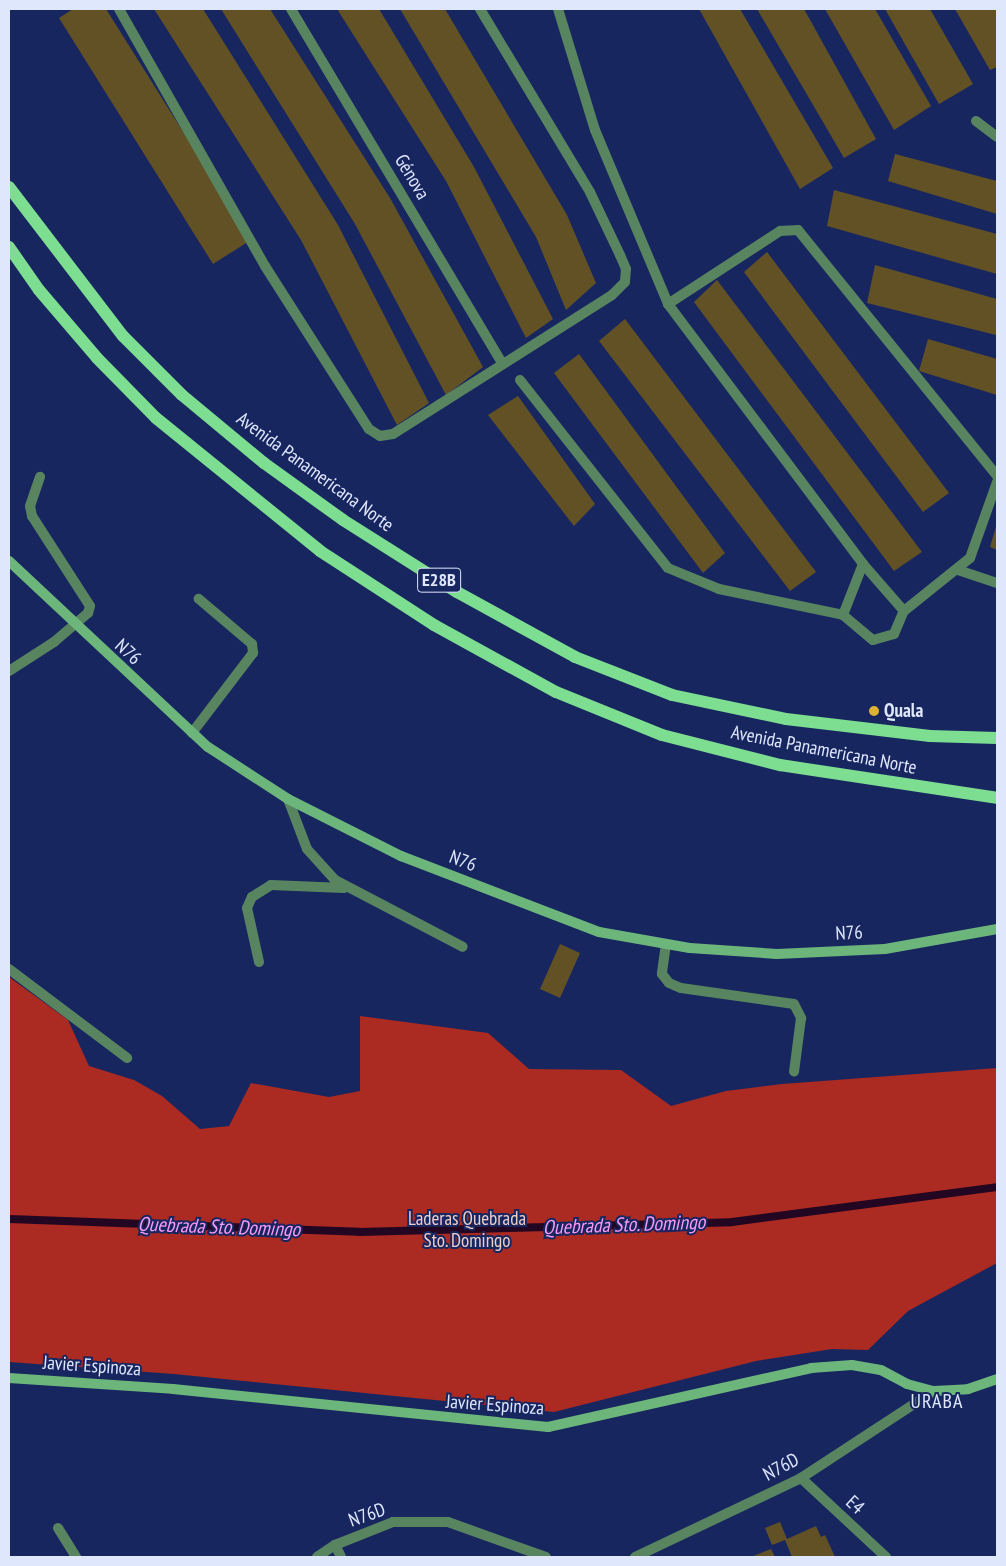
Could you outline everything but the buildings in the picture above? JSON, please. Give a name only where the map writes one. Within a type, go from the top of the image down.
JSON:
[{"type":"main road","name":"Avenida Panamericana Norte","points":[[9,187],[123,336],[182,394],[264,463],[342,520],[457,592],[575,657],[672,695],[786,719],[930,736],[997,738]]},
{"type":"main road","name":"Avenida Panamericana Norte","points":[[9,247],[39,290],[97,358],[156,418],[320,551],[434,625],[556,692],[662,735],[780,765],[997,798]]},
{"type":"street","points":[[119,9],[265,266],[369,429],[380,436],[393,434],[612,295],[625,282],[626,269],[590,192],[480,9]]},
{"type":"street","name":"Génova","points":[[291,9],[503,364]]},
{"type":"street","points":[[558,9],[594,130],[668,303],[863,564],[904,611]]},
{"type":"street","points":[[976,121],[997,137]]},
{"type":"street","points":[[668,303],[780,230],[798,230],[997,476]]},
{"type":"street","points":[[520,380],[668,568],[719,589],[843,615],[861,634],[880,640],[894,634],[902,624],[904,611],[958,570],[970,558],[997,482]]},
{"type":"street","points":[[9,671],[73,625],[90,606],[32,516],[32,500],[40,477]]},
{"type":"street","name":"N76","points":[[9,561],[73,625],[192,733],[288,799],[401,856],[599,932],[666,944],[777,954],[885,949],[997,929]]},
{"type":"street","points":[[843,615],[863,564]]},
{"type":"street","points":[[958,570],[997,583]]},
{"type":"street","points":[[192,733],[253,653],[252,644],[198,599]]},
{"type":"street","points":[[288,799],[307,849],[345,888],[463,947]]},
{"type":"street","points":[[259,962],[247,908],[252,898],[271,885],[345,888]]},
{"type":"street","points":[[666,944],[662,974],[669,983],[681,988],[794,1004],[801,1018],[794,1072]]},
{"type":"street","points":[[9,968],[128,1058]]},
{"type":"street","name":"Javier Espinoza","points":[[9,1378],[172,1389],[532,1427],[581,1422],[811,1368],[852,1365],[881,1370],[907,1384],[934,1391],[968,1389],[997,1379]]},
{"type":"street","name":"N76D","points":[[635,1557],[801,1478],[934,1391]]},
{"type":"street","name":"E4","points":[[801,1478],[886,1557]]},
{"type":"street","name":"N76D","points":[[317,1557],[335,1545],[393,1522],[448,1522],[546,1557]]},
{"type":"street","points":[[58,1528],[76,1557]]},
{"type":"street","points":[[335,1545],[341,1557]]},
{"type":"green space","name":"Laderas Quebrada Sto. Domingo","points":[[9,977],[68,1020],[89,1066],[134,1080],[162,1096],[200,1129],[229,1126],[251,1083],[329,1097],[360,1091],[360,1016],[488,1033],[529,1069],[621,1070],[671,1106],[726,1091],[782,1084],[997,1068],[997,1263],[908,1311],[868,1350],[832,1349],[756,1361],[554,1412],[174,1374],[9,1362]]},
{"type":"waterway","name":"Quebrada Sto. Domingo","points":[[9,1219],[359,1232],[732,1222],[997,1187]]},
{"type":"place","name":"Quala","points":[[874,711]]},
{"type":"district","name":"URABA","points":[[937,1401]]}]
